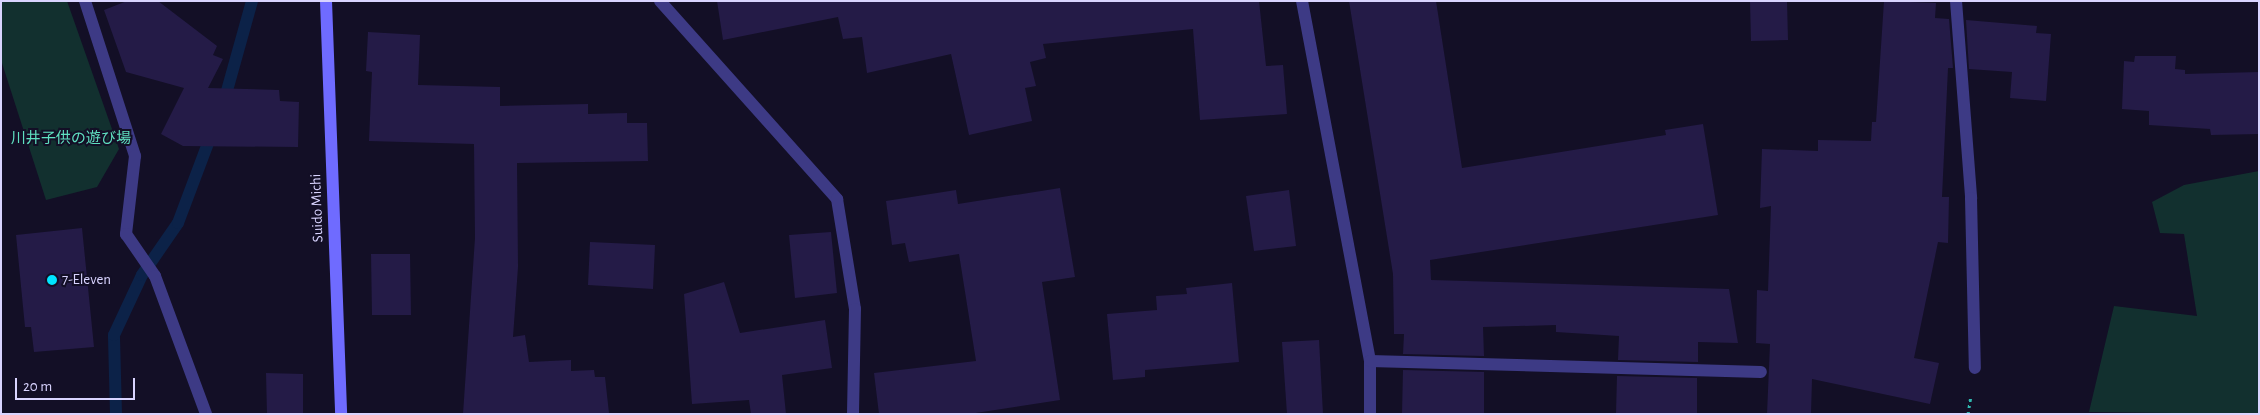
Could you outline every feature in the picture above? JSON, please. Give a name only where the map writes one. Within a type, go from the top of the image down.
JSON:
[{"type":"street","points":[[85,1],[135,156],[126,234],[155,276],[206,414]]},
{"type":"street","name":"Suido Michi","points":[[326,1],[341,414]]},
{"type":"street","points":[[660,1],[837,199],[855,309],[853,414]]},
{"type":"street","points":[[1302,1],[1370,361],[1370,414]]},
{"type":"street","points":[[1956,1],[1971,198],[1975,368]]},
{"type":"street","points":[[1370,361],[1761,372]]},
{"type":"green space","name":"川井子供の遊び場","points":[[1,1],[67,1],[119,149],[97,187],[46,200],[1,60]]},
{"type":"green space","points":[[2259,171],[2259,414],[2089,412],[2114,306],[2197,316],[2184,234],[2160,233],[2152,202],[2184,185]]},
{"type":"building","points":[[127,1],[158,1],[217,46],[213,55],[223,59],[208,88],[279,90],[280,101],[299,102],[298,147],[183,146],[161,134],[184,88],[126,72],[104,10]]},
{"type":"building","points":[[717,1],[1259,1],[1266,66],[1283,65],[1287,114],[1200,120],[1193,29],[1043,44],[1046,58],[1030,62],[1036,86],[1025,88],[1032,121],[969,135],[951,54],[867,73],[862,37],[843,39],[838,17],[723,40]]},
{"type":"building","points":[[1349,1],[1436,1],[1462,168],[1666,135],[1665,130],[1703,124],[1718,215],[1430,260],[1431,280],[1729,289],[1738,343],[1698,342],[1698,362],[1618,360],[1619,336],[1556,332],[1556,325],[1483,327],[1484,356],[1403,354],[1404,334],[1394,334],[1393,274]]},
{"type":"building","points":[[1750,1],[1787,1],[1788,40],[1751,41]]},
{"type":"building","points":[[1884,1],[1936,3],[1935,18],[1949,19],[1953,68],[1948,68],[1942,197],[1949,197],[1948,243],[1938,242],[1914,358],[1939,363],[1930,404],[1812,379],[1811,414],[1767,414],[1770,344],[1756,343],[1757,290],[1768,291],[1771,206],[1760,208],[1762,149],[1818,151],[1818,140],[1871,141],[1872,122],[1876,122]]},
{"type":"building","points":[[1966,20],[2037,26],[2036,33],[2051,34],[2046,101],[2010,98],[2012,72],[1969,69]]},
{"type":"building","points":[[368,32],[420,35],[418,85],[500,87],[500,106],[588,104],[588,114],[627,113],[627,123],[647,123],[648,161],[517,163],[518,267],[513,337],[525,335],[529,362],[571,360],[571,371],[594,370],[595,377],[605,377],[609,413],[463,414],[475,238],[474,144],[369,141],[372,72],[366,71]]},
{"type":"building","points":[[2135,56],[2176,56],[2175,69],[2185,70],[2185,74],[2259,72],[2259,134],[2211,135],[2210,129],[2149,125],[2149,111],[2122,109],[2124,61],[2134,62]]},
{"type":"building","points":[[1060,188],[1075,277],[1042,282],[1060,400],[969,414],[879,414],[874,373],[976,361],[959,254],[909,262],[905,243],[892,245],[886,201],[956,190],[958,204]]},
{"type":"building","points":[[1289,190],[1296,246],[1254,251],[1246,196]]},
{"type":"building","points":[[82,228],[94,347],[34,352],[31,327],[25,327],[16,235]]},
{"type":"building","points":[[831,232],[837,293],[795,298],[789,235]]},
{"type":"building","points":[[590,242],[655,245],[653,289],[588,285]]},
{"type":"building","points":[[371,254],[410,254],[411,315],[372,315]]},
{"type":"building","points":[[724,282],[740,333],[825,320],[832,368],[782,375],[786,414],[751,414],[749,400],[692,404],[684,294]]},
{"type":"building","points":[[1232,283],[1239,362],[1145,370],[1145,377],[1113,380],[1107,314],[1157,310],[1156,296],[1187,294],[1186,288]]},
{"type":"building","points":[[1319,340],[1323,414],[1287,414],[1282,342]]},
{"type":"building","points":[[1403,370],[1484,372],[1484,414],[1402,414]]},
{"type":"building","points":[[266,373],[303,374],[303,414],[267,414]]},
{"type":"building","points":[[1617,376],[1697,378],[1697,414],[1616,414]]},
{"type":"waterway","points":[[223,105],[252,1]]},
{"type":"waterway","points":[[116,414],[114,335],[142,275],[178,223],[213,130]]},
{"type":"place","name":"7-Eleven","points":[[52,280]]}]
